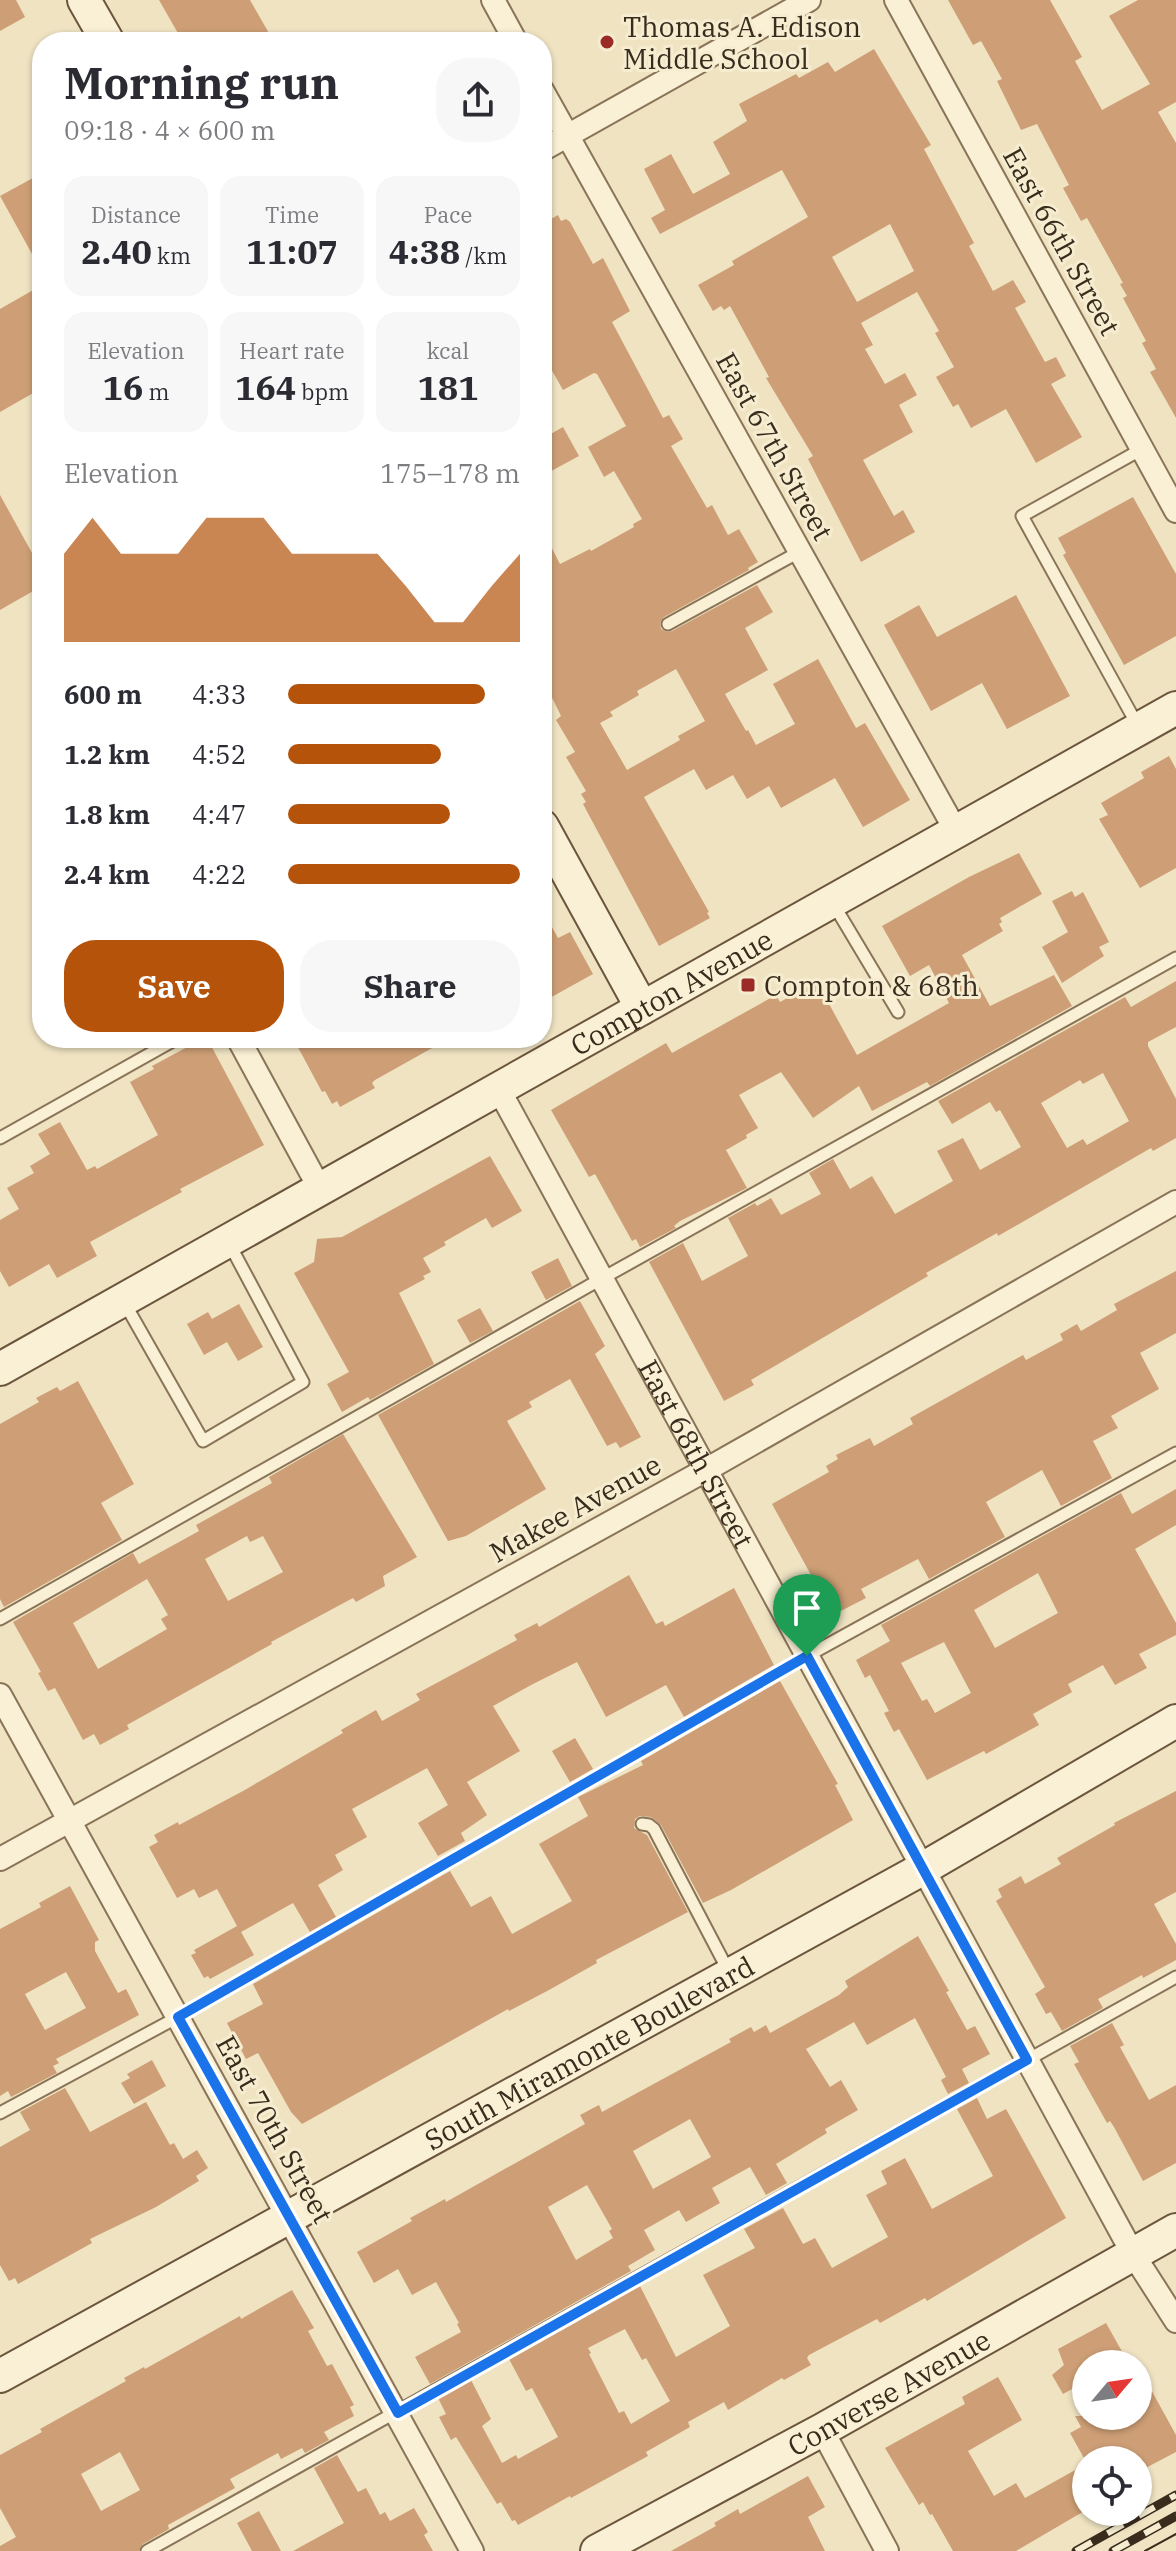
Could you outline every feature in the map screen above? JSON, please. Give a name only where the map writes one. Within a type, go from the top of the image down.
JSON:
[{"type":"street","points":[[84,0],[102,32]]},
{"type":"street","points":[[493,0],[511,32]]},
{"type":"street","points":[[552,144],[809,0]]},
{"type":"street","name":"East 66th Street","points":[[896,0],[1176,511]]},
{"type":"street","name":"East 67th Street","points":[[552,108],[956,831]]},
{"type":"street","name":"Compton Avenue","points":[[0,1369],[1176,708]]},
{"type":"street","points":[[552,844],[642,1008]]},
{"type":"street","points":[[243,1048],[320,1189]]},
{"type":"street","name":"East 68th Street","points":[[498,1088],[1133,2254],[1176,2321]]},
{"type":"street","name":"Makee Avenue","points":[[0,1859],[704,1471],[1176,1202]]},
{"type":"street","name":"East 70th Street","points":[[0,1695],[472,2551]]},
{"type":"street","name":"South Miramonte Boulevard","points":[[0,2376],[924,1868],[1176,1721]]},
{"type":"street","name":"Converse Avenue","points":[[597,2551],[822,2430],[1176,2230]]},
{"type":"street","points":[[822,2430],[887,2551]]},
{"type":"lane","points":[[1139,729],[1022,516],[1142,449]]},
{"type":"lane","points":[[668,624],[799,552]]},
{"type":"lane","points":[[831,901],[898,1012]]},
{"type":"lane","points":[[0,1619],[1176,958]]},
{"type":"lane","points":[[0,1138],[160,1048]]},
{"type":"lane","points":[[123,1300],[203,1441],[303,1382],[228,1241]]},
{"type":"lane","points":[[0,2113],[178,2017],[807,1656],[1176,1453]]},
{"type":"lane","points":[[642,1824],[654,1829],[730,1975]]},
{"type":"lane","points":[[147,2551],[1176,1977]]},
{"type":"building","points":[[0,0],[16,0],[25,17],[0,31]]},
{"type":"building","points":[[159,0],[250,0],[268,32],[177,32]]},
{"type":"building","points":[[948,0],[1050,0],[1082,57],[1075,61],[1102,110],[1150,84],[1109,16],[1138,0],[1176,0],[1176,102],[1158,112],[1176,143],[1176,418],[1150,372],[1156,369],[1142,343],[1146,341],[1123,298],[1127,296],[1120,284],[1123,283],[1087,218],[1081,221],[1063,188],[1069,185],[1037,124],[1021,130],[997,81],[1002,79],[981,41],[973,45]]},
{"type":"building","points":[[874,49],[931,145],[924,149],[974,243],[969,246],[993,291],[1013,280],[1026,302],[1015,308],[1045,362],[1056,357],[1066,376],[1051,384],[1082,437],[1036,463],[1006,409],[971,428],[958,404],[953,407],[936,377],[954,367],[935,333],[939,331],[917,292],[861,323],[873,345],[865,349],[885,384],[905,373],[917,395],[899,405],[913,432],[863,460],[894,516],[903,510],[915,532],[861,562],[808,459],[813,456],[766,378],[769,377],[730,306],[724,310],[721,306],[713,311],[698,285],[734,265],[732,261],[808,217],[782,170],[660,234],[651,218],[665,210],[644,169],[671,154],[693,194],[730,174],[713,142],[747,121],[739,104],[796,74],[799,78],[828,62],[835,72]],"holes":[[[890,224],[914,271],[857,302],[832,257]]]},
{"type":"building","points":[[32,178],[32,254],[0,196]]},
{"type":"building","points":[[558,215],[561,221],[566,219],[570,222],[593,264],[603,258],[630,311],[612,322],[663,418],[669,415],[683,439],[671,446],[707,508],[712,505],[728,535],[739,529],[758,562],[664,617],[660,623],[661,629],[672,631],[757,585],[773,612],[745,628],[768,670],[725,694],[746,731],[756,745],[795,724],[773,684],[818,659],[856,728],[865,723],[910,800],[863,827],[835,778],[781,808],[769,786],[747,799],[733,775],[706,790],[694,769],[644,797],[710,918],[659,946],[583,804],[586,802],[581,794],[586,791],[566,757],[575,752],[556,720],[561,716],[552,698],[552,548],[560,564],[591,551],[634,527],[633,524],[642,519],[614,471],[604,477],[588,447],[626,426],[597,374],[563,390],[552,371],[552,218]],"holes":[[[676,669],[705,721],[678,736],[680,740],[627,770],[600,723],[613,716],[610,712],[639,695],[637,691]]]},
{"type":"building","points":[[32,291],[32,394],[0,412],[0,309]]},
{"type":"building","points":[[563,427],[579,456],[552,471],[552,433]]},
{"type":"building","points":[[0,495],[32,553],[32,592],[0,610]]},
{"type":"building","points":[[1133,497],[1176,574],[1176,636],[1124,665],[1063,555],[1066,553],[1058,538]]},
{"type":"building","points":[[1016,595],[1070,696],[1007,729],[982,683],[931,711],[884,625],[919,605],[937,637]]},
{"type":"building","points":[[1169,756],[1176,769],[1176,868],[1140,888],[1099,819],[1108,815],[1101,803],[1144,778],[1141,772]]},
{"type":"building","points":[[1019,853],[1042,894],[1000,918],[1003,931],[962,955],[990,1006],[1054,975],[1072,1006],[930,1086],[927,1082],[872,1111],[859,1086],[813,1118],[781,1072],[739,1095],[758,1128],[726,1150],[747,1188],[680,1221],[674,1226],[676,1228],[640,1247],[636,1239],[632,1241],[595,1174],[589,1177],[551,1110],[666,1043],[672,1053],[776,995],[780,1002],[817,982],[857,1055],[949,1003],[929,965],[910,976],[882,926]]},
{"type":"building","points":[[1072,891],[1075,897],[1083,892],[1109,942],[1099,947],[1104,956],[1062,983],[1042,947],[1068,932],[1052,901]]},
{"type":"building","points":[[552,927],[558,938],[570,932],[593,974],[552,997]]},
{"type":"building","points":[[1176,981],[1176,1027],[1148,1042],[1148,1046],[1176,1099],[1176,1138],[1153,1151],[1151,1148],[998,1236],[997,1233],[926,1273],[928,1276],[751,1380],[754,1385],[724,1401],[649,1262],[683,1243],[702,1281],[748,1256],[728,1218],[771,1198],[781,1215],[821,1194],[809,1173],[833,1159],[850,1189],[872,1176],[895,1214],[953,1181],[937,1151],[963,1138],[980,1170],[1021,1147],[1000,1110],[996,1112],[990,1102],[952,1124],[938,1101],[1125,997],[1131,1007]],"holes":[[[1103,1073],[1129,1121],[1087,1145],[1083,1139],[1067,1148],[1041,1103],[1080,1080],[1083,1084]]]},
{"type":"building","points":[[185,1048],[212,1048],[264,1145],[180,1189],[182,1192],[90,1242],[97,1256],[57,1278],[49,1264],[9,1287],[0,1271],[0,1220],[19,1209],[7,1188],[34,1173],[30,1166],[50,1154],[38,1134],[60,1122],[87,1170],[95,1166],[97,1169],[158,1135],[130,1082],[154,1069],[152,1066]]},
{"type":"building","points":[[298,1048],[432,1048],[375,1080],[372,1083],[375,1088],[340,1107],[337,1101],[332,1104],[325,1091],[322,1092]]},
{"type":"building","points":[[490,1156],[522,1211],[492,1228],[486,1218],[444,1242],[446,1245],[423,1258],[431,1272],[423,1276],[425,1279],[399,1293],[434,1364],[342,1412],[327,1384],[349,1372],[294,1273],[314,1262],[317,1239],[342,1237]]},
{"type":"building","points":[[558,1258],[572,1286],[546,1300],[531,1272]]},
{"type":"building","points":[[1176,1271],[1176,1333],[1140,1353],[1159,1389],[1111,1416],[1118,1428],[1093,1441],[1112,1478],[1061,1506],[1042,1470],[986,1502],[1005,1537],[929,1579],[918,1559],[861,1589],[866,1598],[833,1615],[772,1504],[829,1472],[826,1466],[838,1459],[836,1455],[870,1438],[874,1446],[913,1424],[910,1418],[1023,1355],[1026,1360],[1063,1340],[1060,1334],[1077,1324],[1081,1331],[1117,1310],[1114,1304]]},
{"type":"building","points":[[580,1301],[605,1346],[595,1354],[641,1437],[620,1448],[616,1442],[607,1446],[570,1379],[529,1402],[532,1407],[507,1421],[546,1489],[466,1536],[448,1541],[378,1415]]},
{"type":"building","points":[[239,1304],[263,1347],[238,1361],[227,1342],[204,1355],[187,1324],[208,1312],[212,1319]]},
{"type":"building","points":[[480,1308],[493,1331],[470,1343],[457,1320]]},
{"type":"building","points":[[78,1381],[134,1484],[101,1503],[122,1540],[4,1607],[0,1599],[0,1424],[39,1402],[36,1398],[57,1387],[60,1391]]},
{"type":"building","points":[[343,1434],[417,1557],[383,1576],[385,1586],[356,1602],[353,1598],[271,1642],[127,1725],[129,1729],[100,1745],[94,1734],[83,1740],[55,1688],[48,1691],[13,1622],[133,1553],[139,1564],[199,1531],[196,1525],[272,1483],[269,1477]],"holes":[[[247,1536],[250,1542],[263,1536],[283,1572],[228,1601],[205,1559]],[[147,1579],[168,1615],[161,1619],[167,1629],[98,1669],[73,1623]]]},
{"type":"building","points":[[1176,1489],[1176,1525],[1135,1549],[1176,1623],[1176,1635],[1139,1654],[1147,1668],[1115,1685],[1103,1665],[1068,1684],[1072,1692],[1033,1714],[1039,1725],[986,1754],[984,1751],[927,1780],[899,1729],[894,1732],[884,1713],[889,1711],[870,1675],[865,1678],[856,1660],[890,1641],[881,1625],[1121,1493],[1132,1514]],"holes":[[[1038,1573],[1058,1613],[995,1648],[974,1610]],[[944,1642],[971,1693],[935,1713],[927,1699],[922,1701],[901,1663]]]},
{"type":"building","points":[[629,1575],[656,1624],[663,1621],[665,1626],[734,1588],[774,1665],[684,1717],[666,1685],[606,1717],[577,1662],[533,1684],[493,1706],[520,1751],[467,1782],[487,1815],[461,1833],[465,1841],[438,1856],[418,1823],[448,1805],[427,1768],[352,1809],[367,1837],[335,1855],[343,1870],[318,1885],[336,1917],[310,1932],[293,1903],[241,1932],[254,1955],[210,1979],[208,1976],[204,1978],[191,1955],[196,1953],[194,1950],[237,1926],[217,1889],[199,1898],[194,1889],[177,1898],[149,1847],[158,1842],[154,1835],[243,1791],[343,1733],[341,1730],[376,1710],[382,1721],[420,1700],[416,1694],[517,1640],[514,1635],[537,1623],[539,1627]]},
{"type":"building","points":[[780,1681],[838,1784],[835,1785],[853,1820],[703,1903],[661,1825],[651,1817],[640,1816],[635,1819],[634,1828],[647,1835],[688,1912],[302,2124],[291,2112],[258,2053],[246,2059],[227,2023],[263,2004],[253,1984],[450,1871],[471,1907],[491,1896],[512,1934],[572,1901],[539,1844],[588,1816],[578,1797],[643,1765],[641,1761]]},
{"type":"building","points":[[575,1738],[593,1769],[570,1782],[552,1751]]},
{"type":"building","points":[[1176,1791],[1176,1892],[1154,1904],[1176,1944],[1176,1960],[1098,1999],[1103,2008],[1062,2031],[1051,2012],[1046,2014],[1035,1994],[1045,1987],[996,1901],[1002,1897],[998,1889],[1021,1876],[1025,1884],[1061,1864],[1057,1858],[1114,1823]]},
{"type":"building","points":[[70,1886],[99,1940],[95,1942],[95,1951],[118,1993],[126,1989],[139,2015],[56,2059],[59,2063],[53,2066],[57,2073],[11,2097],[8,2091],[0,2096],[0,1929],[41,1907],[39,1903]],"holes":[[[66,1972],[86,2008],[45,2030],[25,1994]]]},
{"type":"building","points":[[918,1936],[967,2030],[975,2026],[990,2054],[962,2069],[969,2083],[948,2094],[941,2080],[946,2077],[915,2018],[867,2045],[854,2022],[806,2049],[830,2087],[841,2080],[858,2110],[776,2164],[787,2183],[766,2195],[750,2167],[712,2188],[720,2203],[686,2222],[679,2210],[644,2230],[655,2250],[628,2266],[631,2271],[430,2384],[415,2357],[461,2332],[459,2323],[436,2282],[412,2295],[398,2269],[374,2283],[357,2252],[412,2221],[410,2218],[445,2199],[446,2202],[585,2124],[580,2115],[599,2105],[602,2112],[731,2042],[729,2039],[751,2027],[754,2032],[766,2025],[770,2033],[839,1995],[848,1987],[845,1981]],"holes":[[[690,2119],[711,2157],[653,2189],[633,2151]],[[587,2185],[612,2229],[609,2231],[613,2238],[576,2260],[548,2207]]]},
{"type":"building","points":[[1112,2023],[1124,2045],[1120,2047],[1149,2100],[1176,2085],[1176,2163],[1143,2181],[1114,2127],[1110,2121],[1107,2123],[1074,2064],[1079,2062],[1070,2046]]},
{"type":"building","points":[[152,2060],[166,2086],[134,2104],[121,2083],[130,2078],[127,2074]]},
{"type":"building","points":[[65,2088],[90,2132],[146,2102],[170,2145],[174,2143],[183,2159],[197,2150],[208,2168],[196,2176],[199,2181],[156,2207],[90,2239],[92,2243],[18,2284],[15,2278],[9,2281],[0,2265],[0,2147],[30,2130],[20,2112]]},
{"type":"building","points":[[977,2098],[987,2119],[1006,2109],[1066,2218],[927,2301],[925,2298],[880,2323],[877,2319],[809,2355],[807,2358],[811,2365],[784,2380],[782,2378],[728,2410],[724,2402],[688,2422],[690,2427],[646,2452],[648,2456],[518,2525],[515,2520],[512,2521],[501,2502],[497,2504],[456,2437],[451,2440],[439,2417],[446,2414],[438,2398],[471,2380],[491,2419],[482,2426],[502,2463],[516,2455],[518,2459],[558,2437],[532,2388],[526,2391],[509,2359],[640,2286],[676,2357],[730,2326],[703,2275],[755,2248],[744,2229],[783,2208],[803,2244],[815,2238],[832,2268],[888,2237],[866,2195],[887,2184],[881,2171],[905,2158],[932,2209],[993,2176],[957,2109]],"holes":[[[625,2329],[642,2360],[646,2358],[670,2401],[631,2424],[624,2411],[619,2413],[588,2348]]]},
{"type":"building","points":[[292,2290],[314,2328],[308,2331],[327,2366],[332,2364],[354,2405],[350,2407],[354,2416],[324,2432],[329,2440],[305,2453],[302,2448],[281,2459],[278,2453],[230,2479],[235,2488],[168,2525],[169,2529],[143,2544],[139,2551],[0,2551],[0,2546],[16,2537],[0,2508],[0,2455],[126,2381],[124,2378],[240,2316],[241,2319]],"holes":[[[120,2452],[140,2490],[101,2511],[81,2474]]]},
{"type":"building","points":[[1106,2323],[1121,2350],[1072,2350],[1072,2389],[1063,2394],[1052,2375],[1064,2365],[1058,2349]]},
{"type":"building","points":[[998,2377],[1022,2420],[968,2451],[994,2496],[1016,2483],[1025,2498],[1072,2472],[1072,2518],[1016,2551],[953,2551],[932,2514],[923,2502],[919,2505],[885,2448],[965,2404],[962,2397]]},
{"type":"building","points":[[1152,2391],[1176,2435],[1176,2452],[1152,2465],[1152,2446],[1077,2446],[1070,2433],[1076,2430],[1152,2430]]},
{"type":"building","points":[[337,2455],[358,2492],[366,2488],[380,2515],[385,2512],[390,2521],[414,2508],[428,2532],[424,2535],[433,2551],[293,2551],[344,2523],[314,2468]]},
{"type":"building","points":[[808,2476],[825,2507],[808,2517],[825,2551],[671,2551],[716,2526],[714,2523],[738,2509],[740,2514]]},
{"type":"building","points":[[259,2511],[281,2551],[252,2551],[237,2523]]},
{"type":"tram line","points":[[1145,2551],[1176,2534]]},
{"type":"railway","points":[[1076,2551],[1176,2495]]},
{"type":"railway","points":[[1113,2551],[1176,2516]]},
{"type":"place","name":"Thomas A. Edison Middle School","points":[[607,42]]},
{"type":"place","name":"Compton & 68th","points":[[748,985]]},
{"type":"route","points":[[807,1656],[1027,2060],[398,2413],[178,2017],[807,1656]]}]
